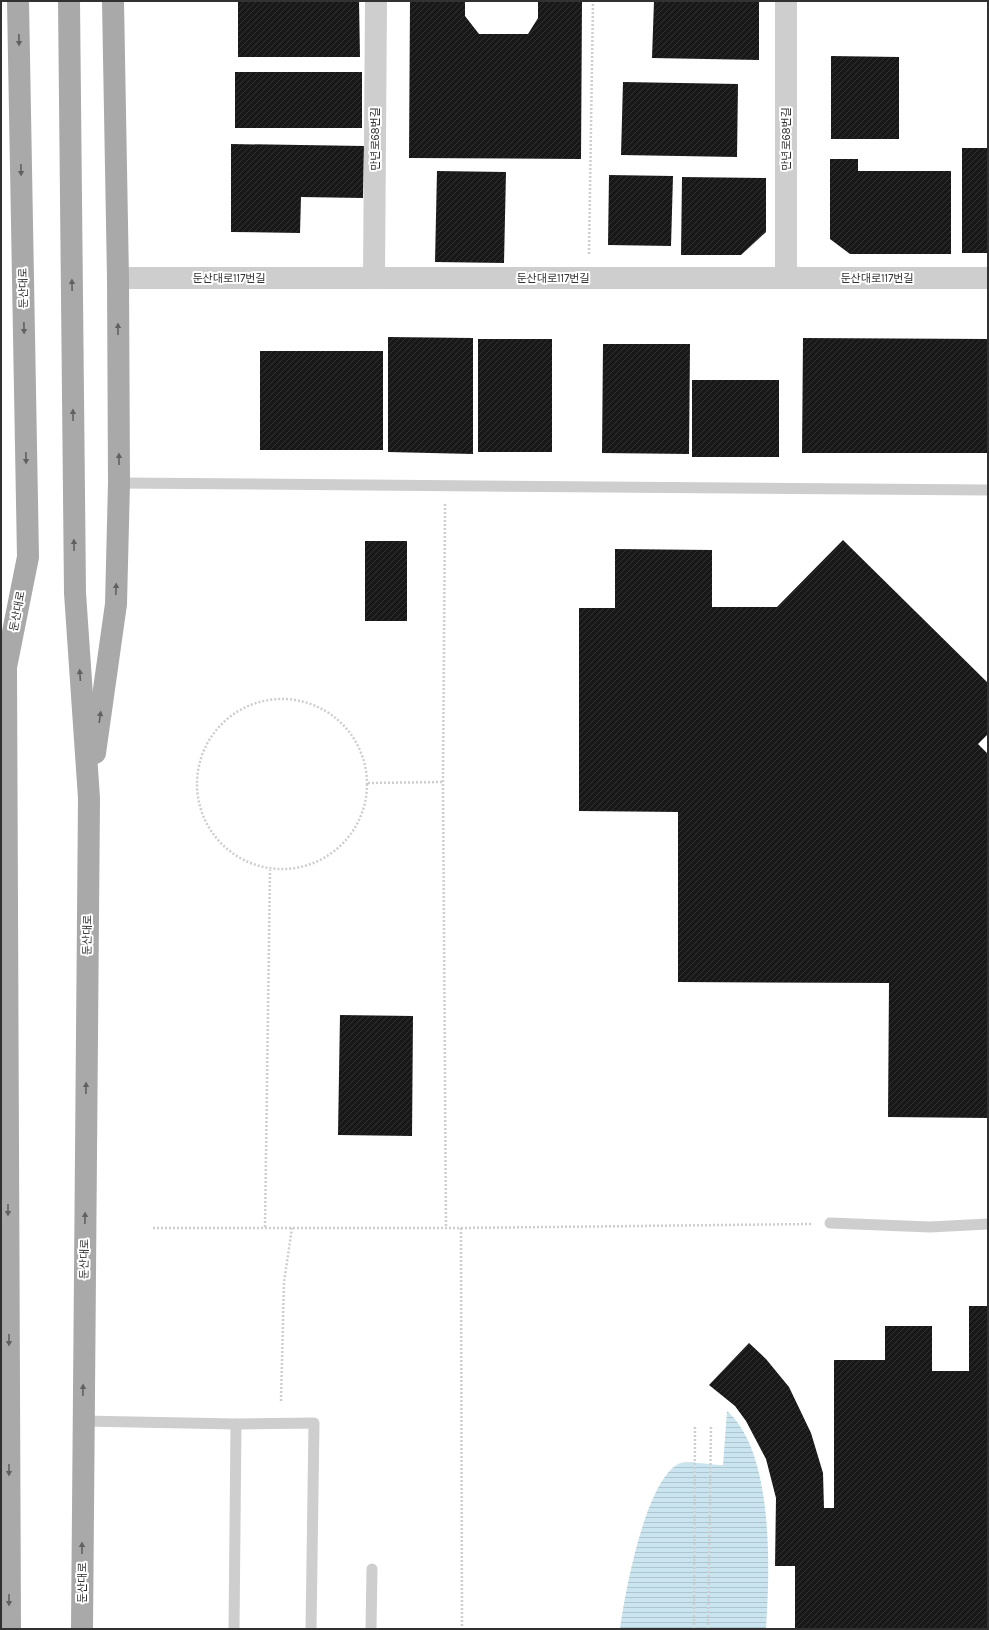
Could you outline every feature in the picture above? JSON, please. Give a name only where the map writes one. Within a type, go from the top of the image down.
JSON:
[{"type":"main road","name":"둔산대로","points":[[10,1629],[6,668],[28,557],[18,1]]},
{"type":"main road","name":"둔산대로","points":[[69,1],[75,593],[89,798],[82,1629]]},
{"type":"main road","points":[[89,798],[116,604],[119,483],[118,278],[112,1]]},
{"type":"main road","points":[[1,646],[6,668]]},
{"type":"street","name":"만년로68번길","points":[[374,278],[376,1]]},
{"type":"street","name":"만년로68번길","points":[[786,1],[786,277]]},
{"type":"street","name":"둔산대로117번길","points":[[118,278],[988,278]]},
{"type":"lane","points":[[119,483],[988,490]]},
{"type":"lane","points":[[830,1223],[930,1227],[988,1224]]},
{"type":"lane","points":[[83,1421],[236,1424],[314,1423],[311,1629]]},
{"type":"lane","points":[[234,1629],[236,1424]]},
{"type":"lane","points":[[371,1629],[372,1569]]},
{"type":"path","points":[[589,278],[593,1]]},
{"type":"path","points":[[445,509],[444,782],[446,1228]]},
{"type":"path","points":[[276,698],[303,701],[327,711],[348,729],[363,754],[368,783],[363,813],[349,839],[327,858],[299,869],[270,870],[242,861],[218,842],[203,818],[196,791],[199,764],[209,739],[226,719],[250,704],[276,698]]},
{"type":"path","points":[[368,783],[444,782]]},
{"type":"path","points":[[265,1228],[270,870]]},
{"type":"path","points":[[153,1228],[461,1228],[830,1223]]},
{"type":"path","points":[[281,1401],[284,1282],[292,1228]]},
{"type":"path","points":[[461,1228],[462,1629]]},
{"type":"path","points":[[694,1629],[695,1427]]},
{"type":"path","points":[[708,1629],[711,1427]]},
{"type":"water","points":[[727,1411],[742,1430],[753,1454],[761,1482],[766,1513],[768,1545],[766,1629],[620,1629],[638,1540],[646,1515],[656,1493],[666,1475],[678,1464],[693,1463],[723,1465]]},
{"type":"building","points":[[238,1],[359,1],[360,57],[238,57]]},
{"type":"building","points":[[410,1],[465,1],[465,16],[479,34],[528,34],[538,18],[538,1],[582,1],[581,159],[409,158]]},
{"type":"building","points":[[654,1],[759,1],[759,60],[652,58]]},
{"type":"building","points":[[831,56],[899,57],[899,139],[831,139]]},
{"type":"building","points":[[235,72],[362,72],[362,128],[235,128]]},
{"type":"building","points":[[623,82],[738,84],[737,157],[621,155]]},
{"type":"building","points":[[231,144],[364,146],[363,198],[301,197],[300,233],[231,232]]},
{"type":"building","points":[[962,148],[988,148],[988,253],[962,253]]},
{"type":"building","points":[[830,159],[858,159],[858,171],[951,171],[951,254],[850,254],[830,239]]},
{"type":"building","points":[[437,171],[506,172],[504,263],[435,262]]},
{"type":"building","points":[[609,175],[673,176],[671,246],[608,245]]},
{"type":"building","points":[[682,177],[766,178],[766,232],[741,255],[681,255]]},
{"type":"building","points":[[388,337],[473,338],[473,454],[388,452]]},
{"type":"building","points":[[803,338],[988,339],[988,453],[802,453]]},
{"type":"building","points":[[478,339],[552,339],[552,452],[478,452]]},
{"type":"building","points":[[603,344],[690,344],[689,454],[602,453]]},
{"type":"building","points":[[260,351],[383,351],[383,450],[260,450]]},
{"type":"building","points":[[692,380],[779,380],[779,457],[692,457]]},
{"type":"building","points":[[843,540],[988,683],[988,734],[978,744],[988,754],[988,1118],[888,1117],[889,983],[678,982],[678,812],[579,811],[579,608],[615,608],[615,549],[712,550],[712,607],[777,607]]},
{"type":"building","points":[[365,541],[407,541],[407,621],[365,621]]},
{"type":"building","points":[[340,1015],[413,1016],[412,1136],[338,1135]]},
{"type":"building","points":[[969,1306],[988,1306],[988,1629],[795,1629],[795,1566],[775,1566],[776,1498],[766,1459],[746,1421],[735,1406],[709,1385],[749,1343],[766,1359],[789,1387],[811,1433],[823,1473],[824,1508],[834,1508],[834,1360],[885,1360],[885,1326],[932,1326],[932,1371],[969,1371]]}]
